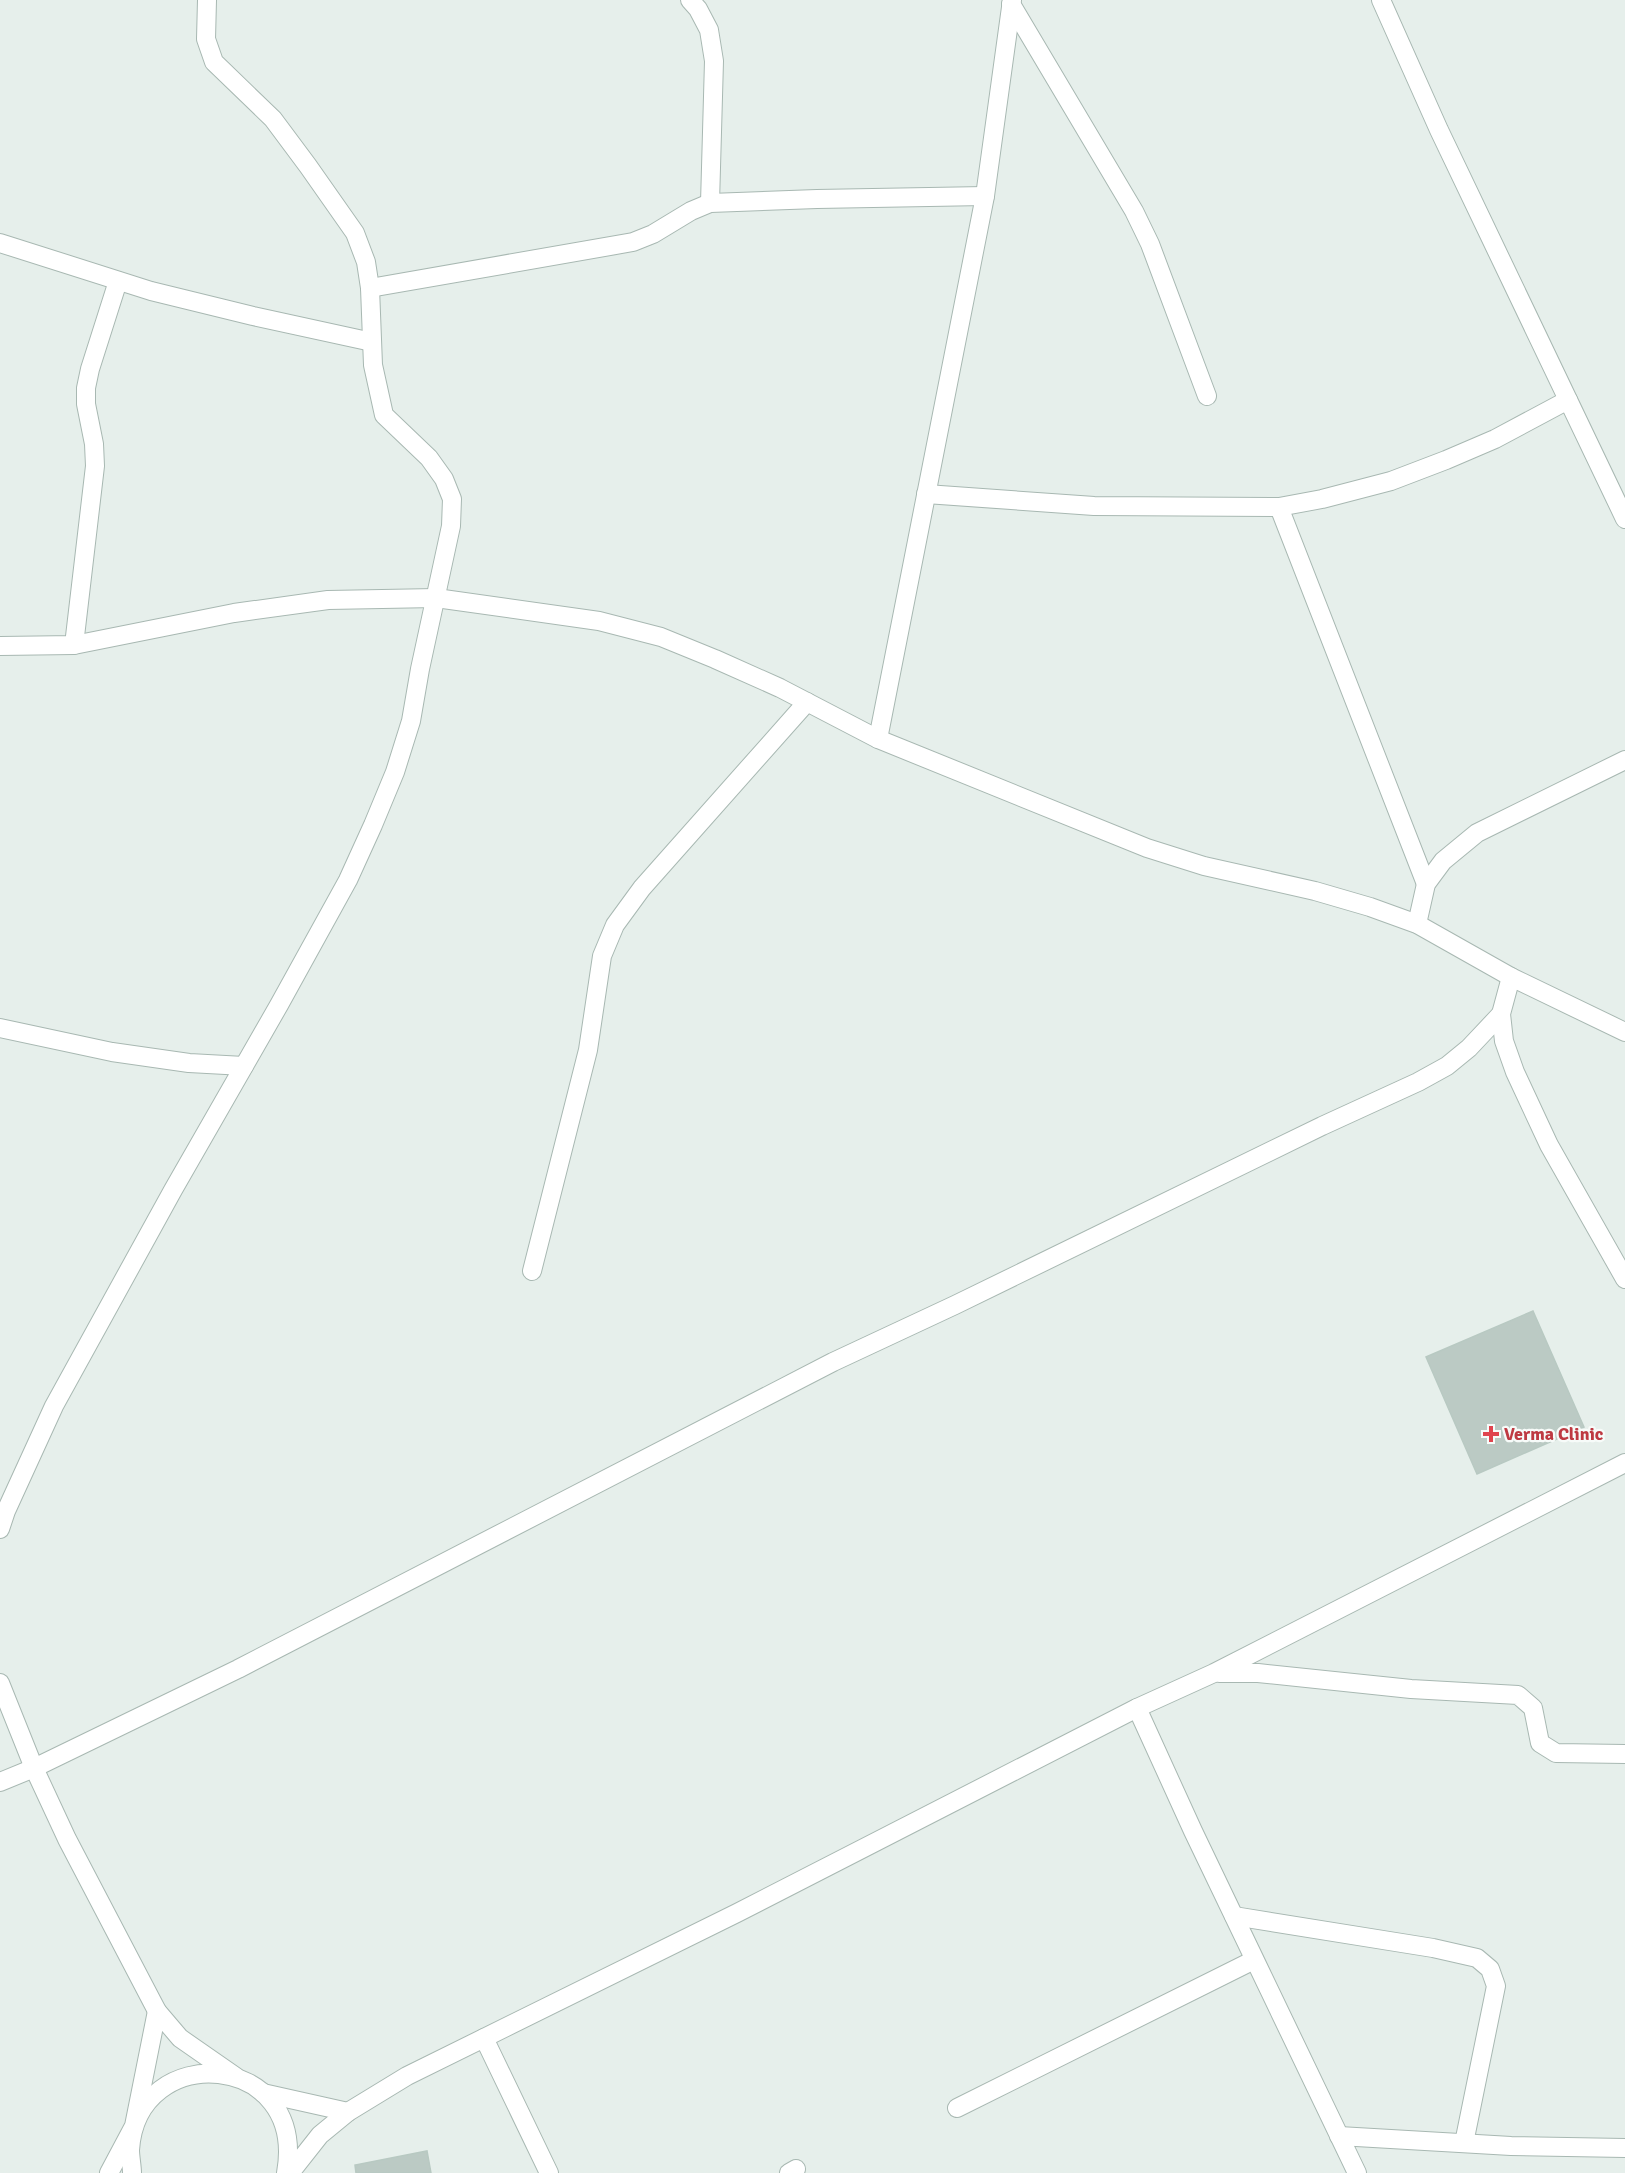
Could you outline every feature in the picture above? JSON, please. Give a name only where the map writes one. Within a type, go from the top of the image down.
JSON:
[{"type":"street","points":[[0,1529],[3,1511],[54,1406],[348,880],[395,772],[411,721],[451,526],[452,499],[444,480],[429,458],[384,416],[374,365],[370,288],[366,262],[355,234],[273,119],[214,62],[206,39],[207,0]]},
{"type":"street","points":[[690,0],[698,9],[709,30],[714,61],[710,203]]},
{"type":"street","points":[[1381,0],[1439,130],[1625,519]]},
{"type":"street","points":[[878,739],[985,196],[1011,2]]},
{"type":"street","points":[[1011,2],[1134,211],[1150,244],[1207,396]]},
{"type":"street","points":[[370,288],[633,242],[653,234],[691,211],[710,203],[985,196]]},
{"type":"street","points":[[0,243],[118,281],[253,316],[372,342]]},
{"type":"street","points":[[74,645],[95,466],[94,444],[86,404],[86,388],[118,281]]},
{"type":"street","points":[[926,494],[1094,506],[1279,507],[1322,499],[1391,481],[1495,439],[1568,400]]},
{"type":"street","points":[[1279,507],[1425,884]]},
{"type":"street","points":[[0,646],[74,645],[234,613],[328,600],[436,598],[599,621],[661,637],[715,659],[807,702],[878,739],[1147,848],[1204,866],[1359,904],[1418,924],[1511,977],[1625,1032]]},
{"type":"street","points":[[532,1271],[588,1050],[602,956],[615,925],[642,888],[807,702]]},
{"type":"street","points":[[1418,924],[1425,884],[1443,861],[1477,833],[1625,760]]},
{"type":"street","points":[[1511,977],[1501,1014],[1504,1041],[1515,1072],[1549,1145],[1625,1279]]},
{"type":"street","points":[[0,1782],[34,1768],[238,1669],[833,1362],[1418,1082],[1447,1065],[1469,1048],[1501,1014]]},
{"type":"street","points":[[0,1028],[112,1052],[189,1063],[244,1066]]},
{"type":"street","points":[[288,2173],[320,2135],[348,2112],[407,2076],[737,1913],[1137,1708],[1214,1673],[1625,1463]]},
{"type":"street","points":[[1214,1673],[1258,1673],[1411,1689],[1518,1695],[1533,1708],[1540,1743],[1546,1748],[1556,1753],[1625,1754]]},
{"type":"street","points":[[0,1683],[34,1768],[67,1839],[157,2011],[180,2038],[263,2093],[348,2112]]},
{"type":"street","points":[[1137,1708],[1254,1960],[1357,2173]]},
{"type":"street","points":[[1234,1917],[1433,1948],[1477,1958],[1490,1969],[1496,1986],[1464,2143]]},
{"type":"street","points":[[957,2108],[1254,1960]]},
{"type":"street","points":[[132,2173],[130,2151],[157,2011]]},
{"type":"street","points":[[484,2038],[549,2173]]},
{"type":"street","points":[[109,2173],[146,2104],[164,2087],[187,2076],[211,2073],[236,2077]]},
{"type":"street","points":[[263,2093],[278,2111],[287,2132],[288,2173]]},
{"type":"street","points":[[1339,2136],[1625,2148]]},
{"type":"building","points":[[1533,1311],[1584,1427],[1477,1474],[1426,1357]]},
{"type":"building","points":[[427,2151],[431,2173],[356,2173],[355,2165]]},
{"type":"place","name":"Verma Clinic","points":[[1491,1434]]}]
